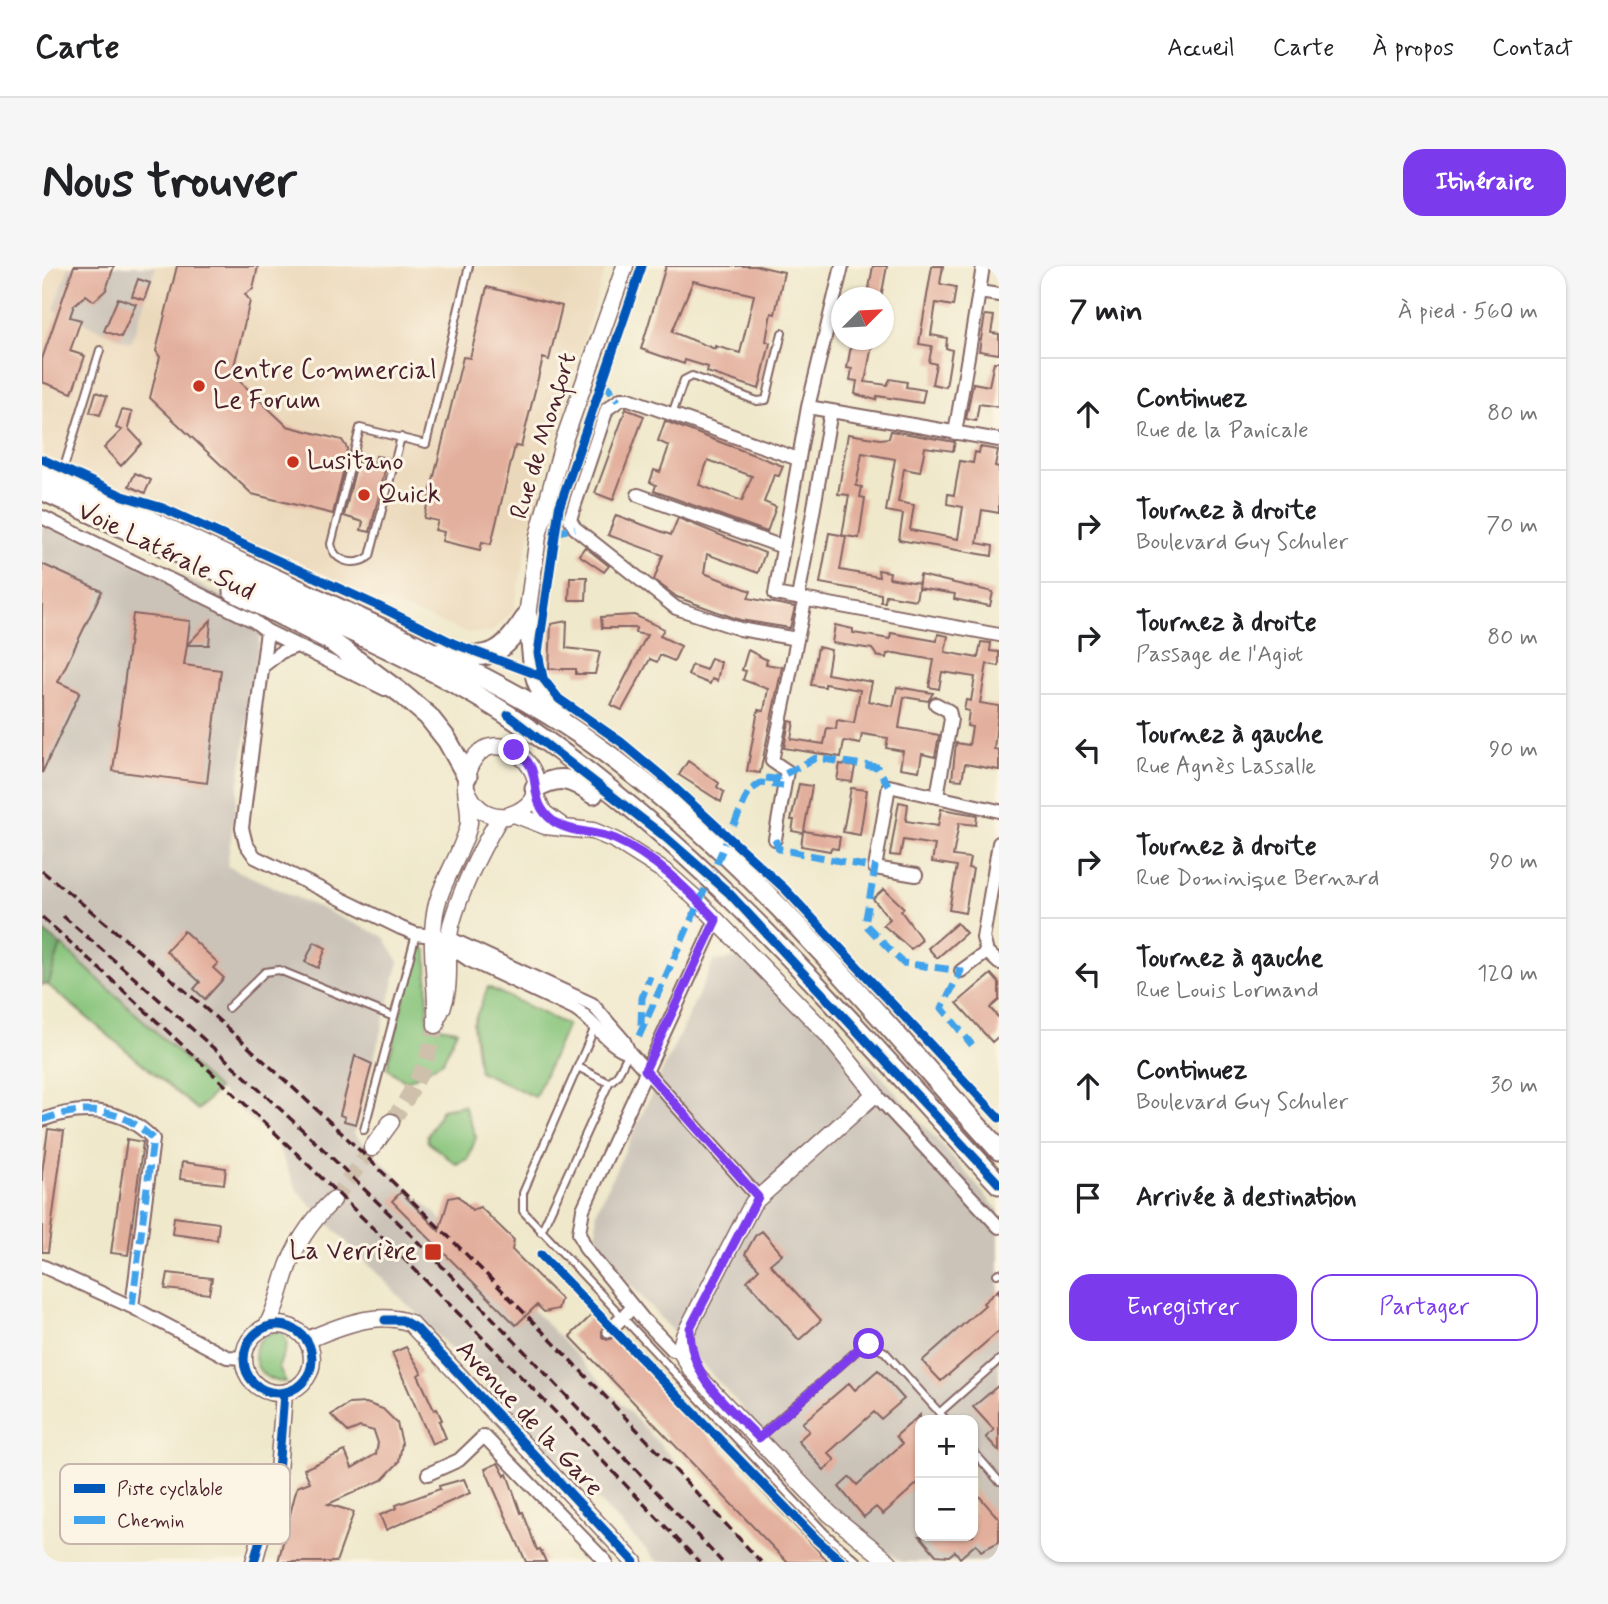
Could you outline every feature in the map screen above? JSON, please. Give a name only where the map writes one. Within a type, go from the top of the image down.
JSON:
[{"type":"main road","points":[[42,470],[484,677],[585,738],[689,821],[757,883],[900,1037],[999,1150]]},
{"type":"main road","points":[[42,490],[343,626],[508,715],[664,836],[728,892],[999,1184]]},
{"type":"main road","points":[[189,558],[202,575],[328,639],[402,694],[428,716],[447,740],[467,783]]},
{"type":"main road","points":[[431,652],[443,648],[468,656],[485,655],[500,650],[515,637],[527,616]]},
{"type":"main road","points":[[527,616],[534,673],[543,695],[682,802],[689,821]]},
{"type":"main road","points":[[534,790],[554,778],[574,780],[648,834],[664,836]]},
{"type":"main road","points":[[965,1112],[981,1116],[999,1134]]},
{"type":"street","points":[[842,266],[808,407],[775,594],[999,635]]},
{"type":"street","points":[[955,433],[983,266]]},
{"type":"street","name":"Rue de Monfort","points":[[527,616],[538,536],[564,440],[622,269]]},
{"type":"street","points":[[979,292],[999,295]]},
{"type":"street","points":[[797,639],[740,629],[676,608],[575,528],[570,519],[570,510],[607,409],[621,399],[629,399],[798,459]]},
{"type":"street","points":[[808,407],[999,440]]},
{"type":"street","points":[[775,839],[788,771],[772,761],[797,639],[831,411]]},
{"type":"street","points":[[638,495],[783,547]]},
{"type":"street","name":"Voie Latérale Sud","points":[[42,517],[254,621],[267,631],[383,689],[402,694]]},
{"type":"street","name":"Voie Latérale Sud","points":[[267,631],[242,828],[246,844],[255,857],[265,864],[416,934],[444,939]]},
{"type":"street","points":[[263,666],[281,652],[297,646]]},
{"type":"street","points":[[936,704],[949,711],[951,719],[937,796]]},
{"type":"street","points":[[567,828],[544,813],[534,790],[531,765],[521,754],[507,747],[484,751],[473,762],[467,783],[469,825],[462,867],[444,917],[444,939],[469,960],[574,1009],[596,1025],[617,1049],[629,1052]]},
{"type":"street","points":[[467,783],[479,809],[545,826],[593,831],[636,850],[676,881],[827,1034],[876,1094],[999,1227]]},
{"type":"street","points":[[916,875],[875,868],[889,786],[999,811]]},
{"type":"street","points":[[444,939],[481,848],[507,815],[529,802],[534,790]]},
{"type":"street","points":[[436,1022],[445,1006],[450,969],[444,939],[435,915],[469,825]]},
{"type":"street","points":[[999,843],[984,926],[986,952],[999,963]]},
{"type":"street","points":[[680,1350],[673,1350],[586,1249],[579,1225],[583,1209],[645,1070],[716,920]]},
{"type":"street","points":[[444,939],[592,1004],[624,1041],[629,1052],[758,1197]]},
{"type":"street","points":[[961,971],[986,952]]},
{"type":"street","points":[[876,1094],[758,1197],[680,1350],[685,1362],[830,1514],[890,1562]]},
{"type":"street","points":[[42,1120],[67,1110],[103,1112],[127,1118],[153,1139],[132,1307]]},
{"type":"street","points":[[372,1148],[391,1122]]},
{"type":"street","points":[[265,1328],[289,1327],[307,1340],[312,1353],[309,1375],[294,1390],[284,1393],[264,1391],[249,1377],[244,1358],[251,1340],[265,1328],[278,1303],[296,1249],[314,1221],[333,1200],[308,1241],[297,1268],[289,1304],[289,1327]]},
{"type":"street","points":[[42,1266],[132,1307],[227,1357],[244,1358]]},
{"type":"street","points":[[609,1331],[634,1307]]},
{"type":"street","name":"Avenue de la Gare","points":[[307,1340],[353,1322],[402,1320],[417,1329],[634,1562]]},
{"type":"street","points":[[690,1328],[691,1351],[699,1374]]},
{"type":"street","points":[[279,1464],[284,1393]]},
{"type":"street","points":[[428,1474],[459,1460],[502,1421]]},
{"type":"street","points":[[484,1436],[606,1562]]},
{"type":"street","points":[[254,1562],[259,1544]]},
{"type":"lane","points":[[401,437],[370,556],[364,561],[349,561],[336,556],[331,544],[360,428],[401,437],[426,444],[469,266]]},
{"type":"lane","points":[[672,414],[684,380],[692,376],[757,401],[765,400],[782,333]]},
{"type":"lane","points":[[61,479],[100,350]]},
{"type":"lane","points":[[364,1130],[416,934]]},
{"type":"lane","points":[[228,1007],[265,972],[279,970],[394,1017]]},
{"type":"lane","points":[[596,1025],[523,1194],[523,1211],[825,1533],[858,1562]]},
{"type":"lane","points":[[541,1232],[608,1083],[617,1076],[629,1052]]},
{"type":"lane","points":[[578,1067],[608,1083]]},
{"type":"lane","points":[[759,1438],[861,1347],[869,1344],[885,1352],[939,1413],[999,1360]]},
{"type":"lane","points":[[978,1457],[999,1481]]},
{"type":"shaded area","points":[[42,266],[606,266],[541,484],[513,612],[492,632],[468,633],[300,571],[42,456]]},
{"type":"shaded area","points":[[69,266],[156,266],[131,343],[54,310]]},
{"type":"shaded area","points":[[42,509],[263,616],[227,866],[384,937],[399,962],[354,1134],[547,1324],[770,1562],[658,1562],[298,1192],[275,1141],[42,930]]},
{"type":"shaded area","points":[[740,958],[876,1070],[999,1211],[999,1562],[901,1562],[840,1516],[597,1248],[596,1212],[714,961]]},
{"type":"green space","points":[[42,930],[61,945],[48,985],[42,985]]},
{"type":"green space","points":[[417,943],[427,951],[428,1025],[457,1030],[443,1061],[406,1082],[387,1068]]},
{"type":"green space","points":[[61,945],[218,1089],[198,1110],[48,985]]},
{"type":"green space","points":[[488,987],[567,1025],[535,1097],[479,1071],[473,1024]]},
{"type":"green space","points":[[464,1105],[476,1137],[468,1159],[456,1164],[428,1142],[427,1137],[442,1109]]},
{"type":"green space","points":[[272,1332],[282,1332],[287,1341],[279,1367],[286,1382],[264,1375],[255,1357],[258,1342]]},
{"type":"building","points":[[74,266],[114,266],[106,290],[94,301],[86,295],[74,305],[70,317],[81,320],[70,351],[85,356],[72,393],[42,382],[42,359]]},
{"type":"building","name":"Centre Commercial Le Forum","points":[[177,266],[258,266],[253,289],[245,294],[250,301],[232,374],[287,426],[342,440],[347,448],[346,460],[333,514],[252,494],[150,398],[160,357],[156,351]]},
{"type":"building","points":[[666,266],[758,266],[784,272],[775,314],[771,313],[766,341],[770,343],[759,389],[707,372],[708,367],[685,360],[684,364],[641,349]],"holes":[[[693,281],[754,295],[740,353],[715,346],[715,349],[672,332]]]},
{"type":"building","points":[[873,266],[887,266],[883,287],[869,287]]},
{"type":"building","points":[[932,266],[943,266],[940,284],[956,287],[953,306],[936,303],[931,335],[947,338],[946,348],[952,350],[946,387],[932,384],[936,364],[929,362],[932,346],[919,344]]},
{"type":"building","points":[[138,279],[150,283],[144,300],[132,296]]},
{"type":"building","points":[[487,287],[562,306],[549,360],[543,358],[521,447],[515,446],[491,544],[482,542],[480,550],[442,541],[444,532],[435,530],[438,521],[424,518],[463,357],[470,358]]},
{"type":"building","points":[[118,298],[136,304],[121,337],[104,331]]},
{"type":"building","points":[[985,315],[994,316],[991,333],[999,334],[999,354],[979,351]]},
{"type":"building","points":[[850,350],[871,350],[865,382],[887,385],[890,379],[907,382],[906,387],[925,390],[922,403],[877,396],[876,400],[855,394],[857,381],[850,380],[852,369],[847,368]]},
{"type":"building","points":[[994,362],[999,362],[999,407],[979,404],[976,421],[966,419],[973,383],[989,386]]},
{"type":"building","points":[[96,392],[107,396],[100,415],[90,412]]},
{"type":"building","points":[[626,409],[644,416],[613,500],[595,493]]},
{"type":"building","points":[[122,410],[132,412],[128,428],[142,443],[121,466],[104,448],[122,430],[116,428]]},
{"type":"building","points":[[665,421],[783,466],[779,476],[774,475],[764,502],[776,507],[767,532],[654,491],[656,485],[650,482],[654,470],[660,472],[669,446],[658,441]],"holes":[[[708,460],[752,476],[742,501],[699,485]]]},
{"type":"building","points":[[891,431],[955,442],[953,451],[925,447],[920,472],[904,469],[898,502],[914,505],[910,530],[958,539],[963,507],[947,504],[948,494],[954,495],[960,461],[973,463],[975,452],[979,453],[980,447],[998,450],[995,466],[999,467],[999,513],[982,510],[977,543],[993,546],[992,556],[899,540],[903,514],[886,511],[895,459],[862,453],[856,486],[862,487],[860,497],[865,498],[859,538],[846,536],[840,570],[879,577],[878,570],[890,572],[889,578],[919,583],[916,600],[886,595],[885,602],[881,602],[881,594],[820,583],[829,533],[842,535],[849,495],[838,494],[848,434],[880,439],[889,438]]},
{"type":"building","points":[[376,456],[388,458],[370,532],[361,530],[363,522],[344,516],[357,462],[374,466]]},
{"type":"building","points":[[135,473],[151,480],[145,493],[129,486]]},
{"type":"building","points":[[616,515],[671,535],[678,518],[765,553],[758,573],[707,554],[704,573],[751,591],[748,598],[795,607],[790,628],[740,620],[677,597],[654,580],[663,555],[608,535]]},
{"type":"building","points":[[585,547],[609,566],[604,572],[579,555]]},
{"type":"building","points":[[42,564],[102,591],[58,682],[80,692],[42,773]]},
{"type":"building","points":[[920,575],[993,592],[990,606],[954,599],[955,594],[918,588]]},
{"type":"building","points":[[570,577],[587,577],[586,600],[569,600]]},
{"type":"building","points":[[133,614],[190,621],[184,665],[221,670],[207,783],[113,771]]},
{"type":"building","points":[[634,615],[664,629],[660,636],[681,646],[674,661],[660,655],[657,662],[650,659],[622,710],[611,705],[647,635],[635,633],[636,628],[602,628],[601,617]]},
{"type":"building","points":[[211,620],[209,645],[187,645]]},
{"type":"building","points":[[567,621],[566,648],[600,652],[595,674],[576,674],[576,669],[549,669],[551,624]]},
{"type":"building","points":[[835,625],[853,629],[853,633],[890,639],[891,633],[937,641],[938,634],[948,636],[945,652],[978,658],[981,642],[991,643],[990,651],[999,652],[999,666],[987,664],[980,703],[999,706],[994,749],[999,750],[999,770],[965,764],[962,780],[952,779],[956,743],[969,745],[972,727],[967,726],[969,711],[964,710],[966,700],[971,701],[975,677],[942,672],[939,689],[929,687],[934,660],[895,653],[887,654],[886,658],[877,656],[872,649],[832,643]]},
{"type":"building","points":[[818,647],[831,650],[827,674],[872,682],[868,701],[893,706],[897,687],[933,693],[928,701],[904,697],[899,728],[939,735],[935,757],[922,754],[919,771],[900,768],[903,751],[886,748],[888,738],[862,734],[860,744],[844,741],[841,757],[784,748],[789,721],[794,722],[791,739],[824,744],[827,728],[836,729],[837,720],[854,723],[860,690],[825,684],[825,687],[811,685]]},
{"type":"building","points":[[748,650],[767,660],[766,664],[782,667],[760,773],[747,771],[758,710],[764,711],[768,689],[743,680],[746,671],[742,670]]},
{"type":"building","points":[[711,658],[721,662],[717,681],[712,679],[710,684],[688,675],[692,665],[706,670]]},
{"type":"building","points":[[688,761],[719,783],[717,787],[724,792],[721,802],[679,775]]},
{"type":"building","points":[[840,764],[855,767],[852,782],[837,780]]},
{"type":"building","points":[[799,784],[812,786],[804,831],[840,837],[838,849],[831,848],[830,851],[801,846],[803,833],[792,831],[794,820],[791,820]]},
{"type":"building","points":[[851,788],[867,790],[860,835],[843,832]]},
{"type":"building","points":[[899,802],[908,804],[906,821],[938,826],[941,809],[977,815],[976,825],[959,823],[953,856],[970,858],[968,868],[973,869],[965,913],[949,910],[957,866],[932,862],[935,845],[903,840],[900,856],[890,855]]},
{"type":"building","points":[[884,889],[904,908],[901,911],[922,940],[911,949],[883,925],[890,919],[873,899]]},
{"type":"building","points":[[957,923],[966,933],[937,958],[928,948]]},
{"type":"building","points":[[184,931],[218,963],[213,968],[224,978],[205,999],[194,989],[200,982],[166,951]]},
{"type":"building","points":[[314,942],[326,948],[318,968],[305,962]]},
{"type":"building","points":[[991,974],[999,983],[999,1000],[990,1008],[999,1018],[999,1036],[992,1042],[957,1003]]},
{"type":"building","points":[[355,1056],[372,1064],[356,1124],[344,1121],[345,1117],[340,1115]]},
{"type":"building","points":[[48,1129],[64,1131],[48,1252],[42,1252],[42,1173]]},
{"type":"building","points":[[127,1139],[143,1142],[128,1255],[111,1253]]},
{"type":"building","points":[[182,1162],[226,1168],[224,1184],[180,1179]]},
{"type":"building","points":[[401,1192],[439,1231],[449,1198],[458,1196],[472,1210],[480,1207],[514,1240],[512,1250],[561,1299],[558,1309],[544,1312],[537,1305],[516,1325],[392,1201]]},
{"type":"building","points":[[174,1217],[219,1223],[217,1240],[172,1234]]},
{"type":"building","points":[[762,1231],[782,1254],[770,1264],[821,1320],[799,1340],[747,1281],[759,1269],[745,1254],[755,1236]]},
{"type":"building","points":[[168,1273],[212,1278],[209,1294],[165,1289]]},
{"type":"building","points":[[999,1289],[999,1331],[941,1381],[922,1361],[985,1305],[983,1303]]},
{"type":"building","points":[[593,1314],[603,1324],[602,1337],[607,1340],[615,1337],[829,1562],[787,1562],[570,1336]]},
{"type":"building","points":[[406,1347],[419,1368],[421,1373],[418,1375],[434,1410],[437,1409],[442,1420],[439,1421],[446,1438],[432,1444],[392,1353]]},
{"type":"building","points":[[878,1370],[904,1399],[881,1419],[874,1412],[828,1453],[835,1460],[824,1470],[798,1441],[809,1431],[802,1423],[849,1383],[855,1390]]},
{"type":"building","points":[[999,1385],[999,1451],[986,1437],[994,1430],[973,1407]]},
{"type":"building","points":[[366,1403],[383,1409],[397,1423],[402,1443],[399,1462],[382,1480],[328,1504],[354,1512],[336,1562],[278,1562],[283,1544],[290,1544],[290,1515],[297,1487],[310,1482],[304,1469],[345,1451],[352,1468],[376,1454],[378,1443],[374,1431],[360,1427],[348,1432],[331,1415],[349,1404]]},
{"type":"building","points":[[915,1419],[915,1485],[883,1514],[876,1507],[864,1517],[839,1487],[850,1477],[857,1485],[902,1444],[896,1436]]},
{"type":"building","points":[[498,1463],[505,1476],[507,1474],[537,1550],[540,1549],[546,1562],[526,1562],[485,1469]]},
{"type":"building","points":[[464,1479],[470,1493],[386,1530],[380,1515],[397,1508],[396,1505],[440,1489],[439,1486]]},
{"type":"building","points":[[978,1495],[999,1519],[999,1542],[981,1551],[976,1544],[960,1558],[955,1551],[949,1556],[936,1555],[924,1541],[978,1541]]},
{"type":"tunnel","points":[[391,1122],[419,1076],[436,1025]]},
{"type":"tunnel","points":[[333,1200],[372,1148]]},
{"type":"railway","points":[[42,871],[139,951],[325,1117],[502,1291],[761,1562]]},
{"type":"railway","points":[[63,916],[215,1049],[409,1233],[722,1562]]},
{"type":"railway","points":[[42,917],[128,994],[378,1233],[540,1396],[699,1562]]},
{"type":"marked path","points":[[601,386],[608,387],[618,401]]},
{"type":"marked path","points":[[554,533],[575,528]]},
{"type":"marked path","points":[[766,778],[775,779],[816,758],[877,767],[889,786]]},
{"type":"marked path","points":[[639,1036],[749,791],[761,783],[783,786]]},
{"type":"marked path","points":[[775,839],[779,849],[875,868],[865,924],[903,963],[961,971],[942,1008],[972,1045]]},
{"type":"marked path","points":[[641,1025],[642,998],[650,976]]},
{"type":"marked path","points":[[42,1120],[72,1112],[101,1112],[128,1120],[153,1139],[132,1307]]},
{"type":"cycle path","points":[[543,678],[538,653],[559,508],[642,266]]},
{"type":"cycle path","points":[[42,459],[123,496],[163,508],[455,644],[541,676],[559,699],[621,742],[663,777],[785,889],[999,1118]]},
{"type":"cycle path","points":[[508,715],[664,836],[728,892],[999,1184]]},
{"type":"cycle path","points":[[541,1255],[817,1540],[842,1562]]},
{"type":"cycle path","points":[[385,1320],[402,1320],[417,1329],[634,1562]]},
{"type":"cycle path","points":[[278,1325],[291,1328],[302,1335],[309,1346],[312,1359],[309,1372],[302,1383],[291,1390],[278,1393],[265,1390],[254,1383],[247,1372],[244,1359],[247,1346],[254,1335],[265,1328],[278,1325]]},
{"type":"cycle path","points":[[279,1464],[284,1393]]},
{"type":"cycle path","points":[[254,1562],[259,1544]]},
{"type":"place","name":"Centre Commercial Le Forum","points":[[199,386]]},
{"type":"place","name":"Lusitano","points":[[293,462]]},
{"type":"place","name":"Quick","points":[[364,495]]},
{"type":"place","name":"La Verrière","points":[[433,1252]]},
{"type":"route","points":[[514,750],[531,765],[536,780],[534,793],[544,813],[567,828],[593,831],[636,850],[667,873],[716,920],[645,1070],[758,1197],[742,1223],[690,1328],[690,1346],[699,1374],[759,1438],[861,1347],[869,1344]]}]
